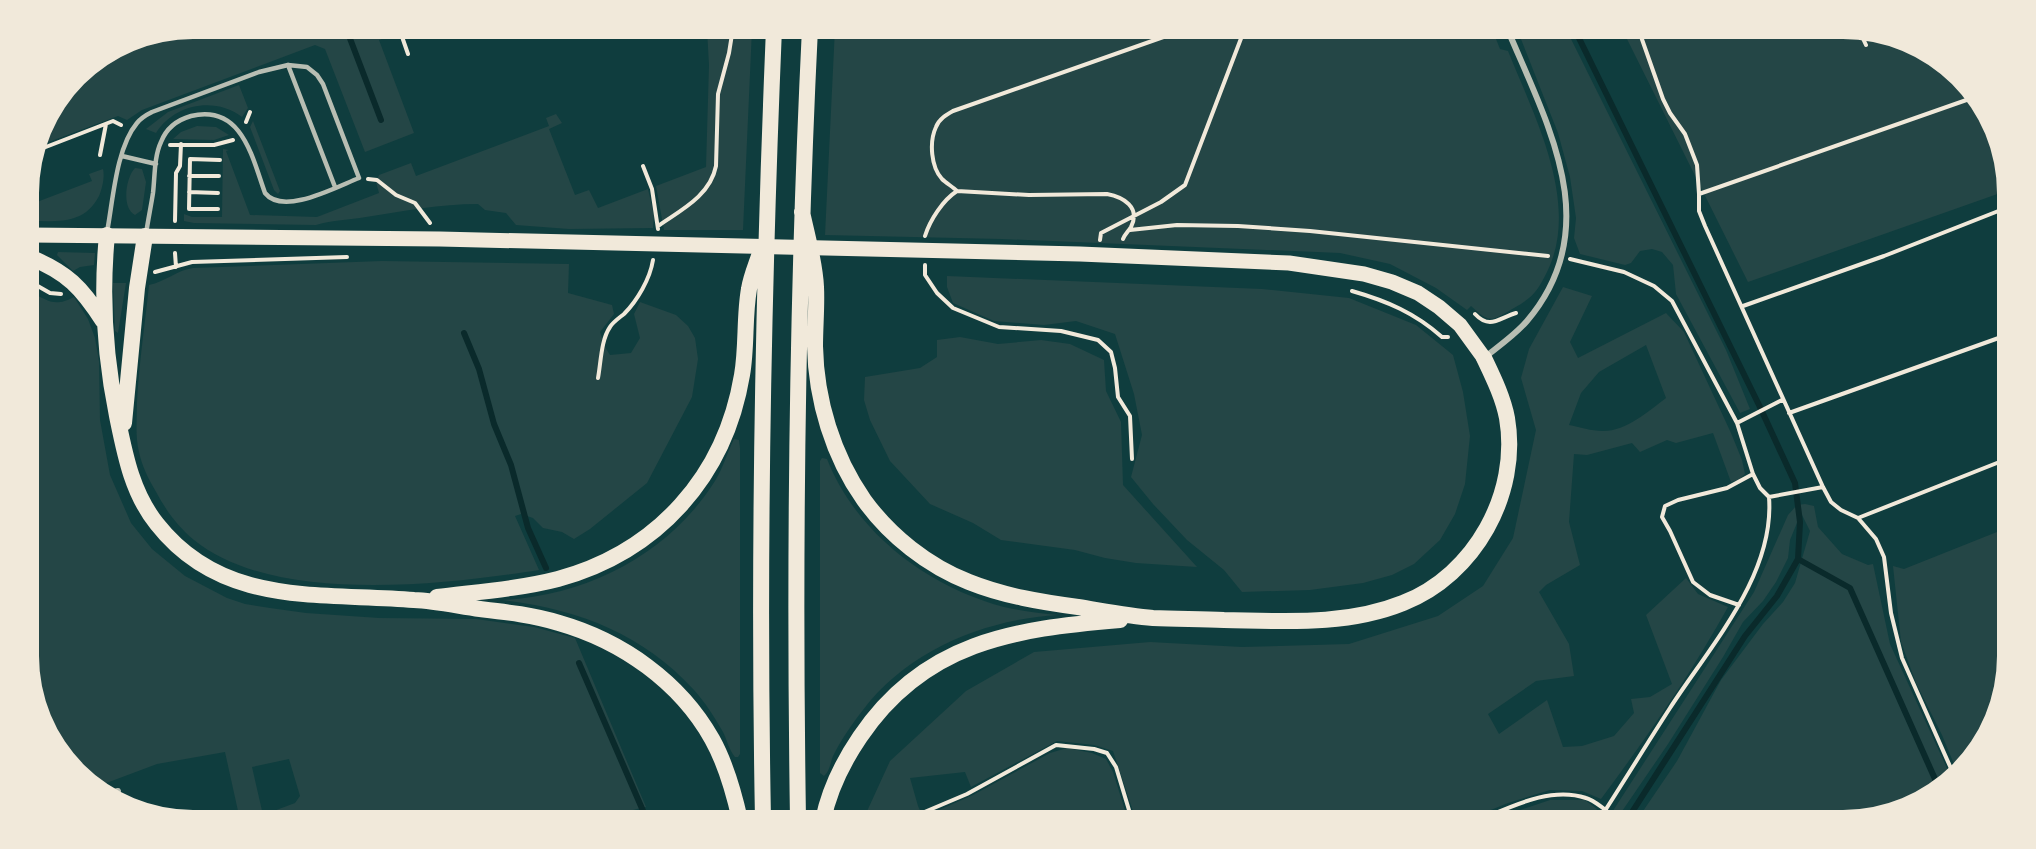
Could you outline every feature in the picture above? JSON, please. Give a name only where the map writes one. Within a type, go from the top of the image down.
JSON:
[{"type":"highway","points":[[763,810],[761,486],[766,232],[774,39]]},
{"type":"highway","points":[[798,810],[796,514],[802,212],[810,39]]},
{"type":"highway","points":[[802,212],[816,286],[817,373],[828,425],[850,478],[884,524],[922,557],[969,582],[1027,599],[1151,617],[1285,621],[1339,619],[1388,609],[1407,602],[1437,585],[1460,564],[1479,542],[1497,508],[1507,473],[1509,439],[1507,420],[1498,389],[1484,358]]},
{"type":"highway","points":[[414,600],[523,586],[584,571],[634,546],[669,519],[685,501],[714,459],[734,410],[742,375],[749,288],[766,232]]},
{"type":"highway","points":[[107,236],[103,272],[104,323],[109,372],[122,442],[136,489],[156,522],[176,544],[210,569],[238,581],[282,592],[346,598],[414,600],[522,615],[559,622],[604,639],[630,653],[657,674],[695,714],[712,740],[725,768],[737,810]]},
{"type":"highway","points":[[122,442],[137,288],[145,236]]},
{"type":"highway","points":[[39,261],[58,270],[74,283],[87,296],[104,323]]},
{"type":"highway","points":[[826,810],[835,783],[854,746],[886,703],[922,673],[957,654],[1018,632],[1052,626],[1151,617]]},
{"type":"main road","points":[[39,235],[440,239],[1000,252],[1289,263],[1379,278],[1418,293],[1460,325],[1484,358]]},
{"type":"street","points":[[1484,358],[1517,332],[1536,308],[1556,274],[1562,257],[1567,222],[1563,180],[1548,128],[1512,39]]},
{"type":"lane","points":[[288,65],[335,188]]},
{"type":"lane","points":[[107,236],[122,156],[128,136],[136,124],[152,112],[259,72],[288,65],[307,67],[317,75],[323,84],[359,178],[307,198],[283,203],[269,198],[265,193],[243,135],[231,123],[216,116],[198,115],[182,119],[165,134],[161,141],[145,236]]},
{"type":"lane","points":[[122,156],[156,164]]},
{"type":"path","points":[[403,39],[408,54]]},
{"type":"path","points":[[658,226],[698,198],[714,177],[718,94],[731,39]]},
{"type":"path","points":[[1130,230],[1134,216],[1133,209],[1125,199],[1107,194],[1029,195],[957,191],[941,178],[933,160],[933,139],[936,126],[943,117],[953,111],[1158,39]]},
{"type":"path","points":[[1101,232],[1174,195],[1185,185],[1241,39]]},
{"type":"path","points":[[1642,39],[1663,99],[1685,134],[1697,165],[1699,212],[1743,306],[1782,400],[1831,502],[1858,518],[1876,539],[1884,557],[1891,613],[1902,658],[1950,767]]},
{"type":"path","points":[[1864,40],[1866,45]]},
{"type":"path","points":[[1699,194],[1966,100]]},
{"type":"path","points":[[246,122],[250,112]]},
{"type":"path","points":[[46,147],[113,121],[121,124]]},
{"type":"path","points":[[100,155],[106,124]]},
{"type":"path","points":[[169,145],[214,145],[234,139]]},
{"type":"path","points":[[175,217],[176,172],[180,166],[181,144]]},
{"type":"path","points":[[218,209],[189,209],[189,174],[190,159],[219,159]]},
{"type":"path","points":[[643,166],[652,189],[658,226],[656,238]]},
{"type":"path","points":[[176,172],[219,176]]},
{"type":"path","points":[[359,178],[376,180],[396,195],[419,206],[440,239]]},
{"type":"path","points":[[925,244],[925,234],[941,207],[957,191]]},
{"type":"path","points":[[189,192],[218,193]]},
{"type":"path","points":[[1743,306],[1884,256],[1997,212]]},
{"type":"path","points":[[1118,256],[1125,234],[1130,230],[1177,225],[1248,226],[1562,257],[1624,272],[1654,286],[1672,301],[1737,423],[1753,474],[1760,488],[1769,496],[1779,496],[1823,487]]},
{"type":"path","points":[[925,254],[925,275],[937,293],[953,308],[999,327],[1061,331],[1098,340],[1111,352],[1118,397],[1130,416],[1132,459]]},
{"type":"path","points":[[153,272],[192,262],[350,257]]},
{"type":"path","points":[[598,378],[610,325],[625,313],[638,296],[652,269],[653,259]]},
{"type":"path","points":[[39,286],[54,294],[68,290]]},
{"type":"path","points":[[1351,291],[1399,307],[1421,319],[1442,337],[1449,337]]},
{"type":"path","points":[[1471,314],[1473,312],[1481,320],[1490,322],[1536,308]]},
{"type":"path","points":[[1789,413],[1997,339]]},
{"type":"path","points":[[1737,423],[1782,400]]},
{"type":"path","points":[[1858,518],[1997,463]]},
{"type":"path","points":[[1739,605],[1710,595],[1693,582],[1662,517],[1665,506],[1678,500],[1727,488],[1753,474]]},
{"type":"path","points":[[1504,810],[1553,794],[1586,798],[1606,810],[1669,708],[1739,605],[1754,576],[1767,534],[1770,513],[1769,496]]},
{"type":"path","points":[[929,810],[967,794],[1056,745],[1094,749],[1107,753],[1116,767],[1129,810]]},
{"type":"shaded area","points":[[193,39],[382,39],[379,40],[414,133],[365,152],[325,49],[315,45],[142,110],[127,120],[118,116],[48,142],[55,125],[71,99],[92,77],[116,60],[153,44]]},
{"type":"shaded area","points":[[708,39],[752,39],[743,230],[664,230],[656,186],[706,167]]},
{"type":"shaded area","points":[[834,39],[1496,39],[1500,49],[1508,51],[1541,131],[1556,189],[1559,218],[1556,245],[1540,285],[1526,301],[1501,316],[1491,319],[1483,316],[1471,306],[1467,310],[1436,288],[1390,264],[1340,253],[1001,239],[825,235]]},
{"type":"shaded area","points":[[1521,39],[1571,39],[1726,350],[1750,409],[1740,413],[1676,294],[1673,265],[1662,252],[1652,249],[1640,251],[1631,263],[1625,265],[1580,254],[1574,238],[1576,218],[1570,177],[1558,133]]},
{"type":"shaded area","points":[[1627,39],[1863,40],[1892,47],[1911,55],[1944,77],[1959,92],[1976,116],[1985,134],[1996,173],[1997,194],[1748,282]]},
{"type":"shaded area","points":[[239,85],[248,108],[242,117],[231,110],[220,107],[196,106],[173,115],[156,133],[146,129],[168,112]]},
{"type":"shaded area","points":[[556,114],[562,123],[549,129],[575,195],[589,190],[598,208],[648,189],[654,215],[653,228],[569,229],[516,225],[506,213],[485,210],[478,204],[422,208],[316,225],[184,221],[184,214],[192,217],[222,217],[223,149],[229,150],[226,151],[250,215],[317,217],[379,193],[376,182],[379,175],[411,163],[416,176],[549,126],[546,118]]},
{"type":"shaded area","points":[[253,121],[280,191],[278,194],[274,190],[250,127]]},
{"type":"shaded area","points":[[197,126],[216,127],[229,135],[214,140],[173,139],[181,132]]},
{"type":"shaded area","points":[[135,168],[142,169],[146,182],[142,210],[135,215],[128,206],[126,192],[129,178]]},
{"type":"shaded area","points":[[103,169],[104,176],[99,196],[86,212],[78,217],[60,221],[39,221],[39,201],[92,181],[89,174]]},
{"type":"shaded area","points":[[58,252],[95,253],[94,265],[80,267],[73,271],[57,255]]},
{"type":"shaded area","points":[[382,261],[569,264],[568,293],[612,305],[614,314],[600,332],[610,355],[631,353],[640,338],[634,314],[640,302],[676,315],[688,326],[695,338],[698,359],[692,397],[647,483],[590,529],[574,539],[562,532],[543,528],[533,518],[521,514],[515,516],[539,570],[456,581],[360,585],[313,582],[268,574],[228,561],[194,540],[172,517],[150,481],[140,457],[137,427],[139,373],[149,285],[193,268]]},
{"type":"shaded area","points":[[947,276],[1262,289],[1349,298],[1416,325],[1453,355],[1463,392],[1470,436],[1465,484],[1455,514],[1440,540],[1414,564],[1392,575],[1363,583],[1310,590],[1242,592],[1224,570],[1187,540],[1131,477],[1142,435],[1134,394],[1115,334],[1076,321],[1044,325],[994,321],[953,303],[947,287]]},
{"type":"shaded area","points":[[113,283],[126,283],[118,333],[115,331]]},
{"type":"shaded area","points":[[1563,287],[1592,296],[1570,342],[1578,358],[1666,313],[1684,332],[1731,433],[1745,474],[1731,482],[1713,433],[1676,443],[1667,440],[1640,452],[1632,443],[1587,455],[1574,454],[1569,522],[1580,565],[1546,585],[1539,592],[1569,644],[1574,676],[1536,681],[1488,714],[1499,734],[1547,700],[1563,747],[1582,746],[1614,736],[1634,713],[1631,699],[1650,697],[1672,684],[1646,615],[1686,578],[1698,594],[1728,607],[1668,705],[1601,799],[1582,791],[1550,790],[1491,810],[1133,810],[1113,751],[1094,745],[1057,741],[971,787],[965,772],[910,778],[920,810],[868,810],[890,761],[966,691],[1034,652],[1150,642],[1242,647],[1349,644],[1438,616],[1483,586],[1513,538],[1536,430],[1521,378],[1529,349]],"holes":[[[1646,345],[1666,398],[1636,420],[1611,430],[1598,431],[1569,425],[1581,393],[1599,372]]]},
{"type":"shaded area","points":[[39,296],[51,302],[61,302],[74,297],[88,319],[95,338],[99,361],[100,420],[110,475],[131,523],[152,549],[185,576],[227,598],[245,604],[306,613],[379,618],[476,619],[534,627],[575,638],[646,807],[633,810],[276,810],[295,803],[300,796],[289,759],[252,767],[262,810],[238,810],[225,752],[157,764],[107,783],[77,757],[65,741],[47,705],[42,686],[39,666]]},
{"type":"shaded area","points":[[960,337],[998,344],[1041,340],[1070,344],[1104,360],[1106,391],[1121,422],[1123,485],[1197,567],[1136,563],[1075,550],[1001,540],[973,523],[930,504],[890,461],[870,420],[864,400],[865,377],[920,368],[937,357],[937,340]]},
{"type":"shaded area","points":[[734,439],[739,440],[740,448],[740,754],[738,757],[733,754],[710,710],[698,695],[674,670],[653,653],[607,627],[582,617],[530,604],[502,600],[534,597],[595,580],[650,550],[696,507],[718,476]]},
{"type":"shaded area","points":[[822,458],[827,459],[856,511],[898,553],[922,571],[976,598],[1004,607],[1058,615],[1003,623],[977,631],[925,655],[902,670],[863,710],[843,738],[824,776],[820,773],[820,461]]},
{"type":"shaded area","points":[[1797,505],[1814,506],[1818,527],[1842,554],[1868,565],[1873,564],[1890,644],[1947,769],[1920,789],[1902,798],[1863,809],[1644,810],[1677,761],[1721,680],[1763,624],[1783,602],[1795,583],[1810,531],[1801,513],[1790,540],[1788,558],[1776,582],[1763,601],[1743,622],[1668,744],[1623,810],[1613,810],[1754,592],[1788,515]]},
{"type":"shaded area","points":[[1997,532],[1997,666],[1994,686],[1989,705],[1976,733],[1954,763],[1916,683],[1901,642],[1893,566],[1904,569]]},
{"type":"shaded area","points":[[1067,748],[1092,753],[1106,759],[1113,772],[1125,810],[939,810],[973,795],[1050,753]]},
{"type":"shaded area","points":[[1550,800],[1585,800],[1597,809],[1596,810],[1520,810]]},
{"type":"waterway","points":[[350,39],[381,120]]},
{"type":"waterway","points":[[1579,39],[1795,483],[1800,522],[1798,559],[1777,596],[1745,636],[1633,810]]},
{"type":"waterway","points":[[464,333],[479,369],[494,424],[511,465],[528,528],[546,568]]},
{"type":"waterway","points":[[1798,559],[1850,588],[1935,779]]},
{"type":"waterway","points":[[579,663],[643,810]]}]
